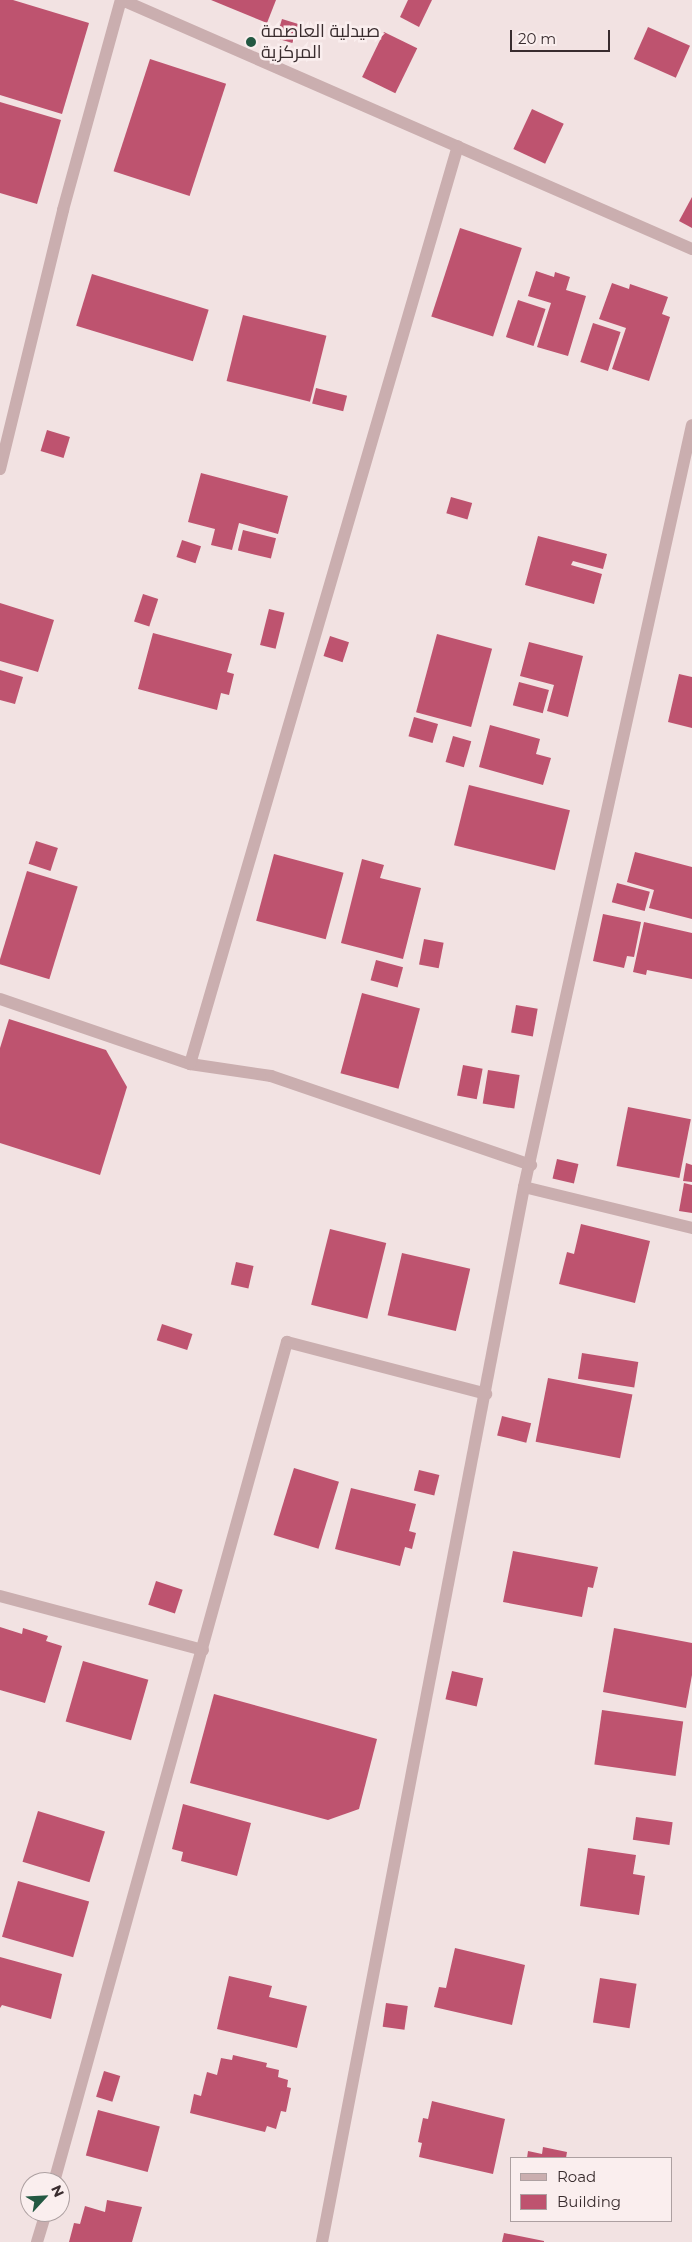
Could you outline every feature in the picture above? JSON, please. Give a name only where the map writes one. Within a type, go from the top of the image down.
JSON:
[{"type":"street","points":[[0,469],[63,210],[121,0],[692,248]]},
{"type":"street","points":[[190,1064],[458,146]]},
{"type":"street","points":[[322,2242],[486,1394],[524,1187],[531,1165],[692,425]]},
{"type":"street","points":[[0,999],[190,1064],[271,1076],[531,1165]]},
{"type":"street","points":[[524,1187],[692,1228]]},
{"type":"street","points":[[57,2172],[287,1342],[486,1394]]},
{"type":"street","points":[[0,1596],[203,1650]]},
{"type":"street","points":[[38,2242],[43,2222]]},
{"type":"building","points":[[0,0],[13,0],[89,23],[62,114],[0,95]]},
{"type":"building","points":[[211,0],[276,0],[267,23]]},
{"type":"building","points":[[408,0],[432,0],[419,27],[400,17]]},
{"type":"building","points":[[282,19],[298,24],[292,43],[276,38]]},
{"type":"building","points":[[648,27],[690,46],[676,78],[634,59]]},
{"type":"building","points":[[384,32],[417,48],[395,93],[362,77]]},
{"type":"building","points":[[150,59],[226,84],[190,196],[114,171]]},
{"type":"building","points":[[0,102],[61,120],[37,204],[0,193]]},
{"type":"building","points":[[532,109],[564,124],[545,164],[513,149]]},
{"type":"building","points":[[692,197],[692,228],[679,221]]},
{"type":"building","points":[[460,228],[522,248],[493,337],[431,316]]},
{"type":"building","points":[[536,271],[554,277],[555,272],[570,277],[566,290],[586,296],[568,356],[537,347],[551,303],[528,296]]},
{"type":"building","points":[[92,274],[209,310],[193,361],[76,326]]},
{"type":"building","points":[[612,283],[629,289],[630,284],[668,297],[662,314],[670,317],[649,381],[612,369],[626,328],[599,319]]},
{"type":"building","points":[[518,300],[546,309],[534,346],[506,337]]},
{"type":"building","points":[[243,315],[326,336],[310,402],[227,381]]},
{"type":"building","points":[[593,323],[621,332],[608,371],[580,362]]},
{"type":"building","points":[[316,388],[347,396],[343,411],[312,404]]},
{"type":"building","points":[[47,430],[70,437],[64,458],[41,451]]},
{"type":"building","points":[[201,473],[288,496],[278,534],[239,523],[232,550],[211,545],[215,529],[188,522]]},
{"type":"building","points":[[451,497],[472,503],[467,519],[446,513]]},
{"type":"building","points":[[243,530],[276,538],[271,559],[238,550]]},
{"type":"building","points":[[538,536],[607,554],[603,569],[573,561],[571,565],[602,574],[594,604],[525,585]]},
{"type":"building","points":[[182,540],[201,546],[195,563],[176,557]]},
{"type":"building","points":[[143,594],[158,599],[149,627],[134,622]]},
{"type":"building","points":[[0,603],[54,620],[38,672],[0,661]]},
{"type":"building","points":[[269,609],[285,613],[276,649],[260,645]]},
{"type":"building","points":[[153,633],[232,654],[227,672],[234,674],[229,695],[221,693],[217,710],[138,689]]},
{"type":"building","points":[[437,634],[492,649],[471,727],[416,712]]},
{"type":"building","points":[[330,636],[349,642],[343,662],[324,656]]},
{"type":"building","points":[[529,642],[583,656],[568,717],[547,711],[554,685],[520,676]]},
{"type":"building","points":[[0,670],[23,677],[15,704],[0,700]]},
{"type":"building","points":[[679,674],[692,677],[692,728],[668,722]]},
{"type":"building","points":[[519,682],[549,690],[543,713],[513,705]]},
{"type":"building","points":[[414,717],[438,724],[433,743],[408,736]]},
{"type":"building","points":[[490,725],[540,739],[536,754],[551,758],[543,785],[479,767]]},
{"type":"building","points":[[453,736],[471,741],[464,767],[446,762]]},
{"type":"building","points":[[469,785],[570,810],[555,870],[454,845]]},
{"type":"building","points":[[36,841],[58,848],[50,871],[29,864]]},
{"type":"building","points":[[635,852],[692,867],[692,919],[649,908],[654,890],[627,882]]},
{"type":"building","points":[[274,854],[344,873],[326,939],[256,921]]},
{"type":"building","points":[[362,859],[384,865],[380,878],[421,888],[403,959],[341,943]]},
{"type":"building","points":[[27,871],[78,886],[49,979],[0,964]]},
{"type":"building","points":[[617,883],[650,892],[645,911],[612,902]]},
{"type":"building","points":[[603,914],[641,922],[634,957],[627,956],[624,968],[593,961]]},
{"type":"building","points":[[644,922],[692,933],[692,979],[647,970],[646,975],[633,972]]},
{"type":"building","points":[[424,939],[444,943],[439,968],[419,965]]},
{"type":"building","points":[[376,960],[403,967],[398,988],[371,980]]},
{"type":"building","points":[[362,993],[420,1009],[398,1089],[341,1073]]},
{"type":"building","points":[[516,1005],[538,1009],[533,1036],[511,1033]]},
{"type":"building","points":[[9,1019],[106,1050],[127,1087],[100,1175],[0,1143],[0,1048]]},
{"type":"building","points":[[463,1065],[483,1069],[477,1099],[457,1095]]},
{"type":"building","points":[[488,1070],[520,1075],[514,1109],[483,1104]]},
{"type":"building","points":[[628,1107],[691,1119],[679,1178],[617,1166]]},
{"type":"building","points":[[557,1159],[578,1164],[574,1183],[553,1178]]},
{"type":"building","points":[[686,1163],[692,1165],[692,1182],[683,1181]]},
{"type":"building","points":[[684,1183],[692,1185],[692,1213],[679,1211]]},
{"type":"building","points":[[581,1224],[650,1241],[635,1303],[559,1284],[567,1252],[574,1254]]},
{"type":"building","points":[[330,1229],[386,1243],[367,1319],[311,1305]]},
{"type":"building","points":[[402,1253],[470,1269],[456,1331],[388,1315]]},
{"type":"building","points":[[236,1262],[254,1266],[248,1288],[231,1284]]},
{"type":"building","points":[[162,1324],[192,1334],[187,1350],[157,1340]]},
{"type":"building","points":[[582,1353],[638,1362],[634,1388],[578,1379]]},
{"type":"building","points":[[548,1378],[632,1394],[620,1458],[536,1442]]},
{"type":"building","points":[[502,1416],[531,1423],[526,1443],[497,1435]]},
{"type":"building","points":[[294,1468],[339,1482],[318,1549],[274,1535]]},
{"type":"building","points":[[419,1470],[439,1475],[434,1495],[414,1490]]},
{"type":"building","points":[[351,1488],[416,1504],[409,1531],[416,1533],[412,1549],[405,1547],[400,1566],[335,1549]]},
{"type":"building","points":[[513,1551],[598,1567],[593,1588],[588,1587],[582,1617],[503,1602]]},
{"type":"building","points":[[156,1581],[183,1590],[175,1613],[148,1605]]},
{"type":"building","points":[[0,1627],[22,1634],[23,1628],[48,1636],[46,1641],[62,1646],[45,1703],[0,1690]]},
{"type":"building","points":[[614,1628],[692,1643],[692,1675],[686,1708],[603,1692]]},
{"type":"building","points":[[83,1661],[148,1680],[131,1740],[66,1722]]},
{"type":"building","points":[[452,1671],[483,1678],[477,1706],[445,1699]]},
{"type":"building","points":[[214,1694],[377,1739],[359,1809],[328,1820],[190,1783]]},
{"type":"building","points":[[602,1710],[683,1721],[676,1776],[594,1764]]},
{"type":"building","points":[[183,1804],[251,1823],[237,1876],[181,1861],[183,1852],[172,1849]]},
{"type":"building","points":[[38,1811],[105,1831],[89,1882],[23,1862]]},
{"type":"building","points":[[636,1817],[673,1822],[669,1845],[633,1840]]},
{"type":"building","points":[[588,1848],[636,1855],[633,1874],[645,1876],[639,1915],[580,1906]]},
{"type":"building","points":[[18,1881],[89,1901],[73,1957],[2,1937]]},
{"type":"building","points":[[455,1948],[525,1965],[512,2025],[434,2007],[439,1987],[446,1988]]},
{"type":"building","points":[[0,1957],[62,1974],[51,2019],[2,2005],[0,2008]]},
{"type":"building","points":[[229,1976],[272,1986],[269,1997],[307,2006],[297,2048],[217,2029]]},
{"type":"building","points":[[600,1978],[637,1984],[630,2028],[593,2022]]},
{"type":"building","points":[[386,2003],[408,2006],[404,2030],[383,2027]]},
{"type":"building","points":[[233,2055],[267,2063],[266,2067],[279,2070],[278,2077],[288,2080],[287,2087],[291,2088],[286,2112],[281,2111],[276,2129],[267,2126],[265,2132],[190,2113],[194,2094],[201,2096],[207,2072],[217,2075],[221,2058],[232,2060]]},
{"type":"building","points":[[104,2071],[120,2076],[112,2102],[96,2097]]},
{"type":"building","points":[[432,2101],[505,2119],[493,2174],[419,2157],[422,2143],[418,2142],[423,2118],[428,2119]]},
{"type":"building","points":[[98,2110],[160,2127],[148,2172],[86,2155]]},
{"type":"building","points":[[543,2147],[567,2152],[566,2157],[527,2157],[528,2151],[542,2154]]},
{"type":"building","points":[[107,2200],[142,2207],[132,2242],[69,2242],[74,2223],[80,2224],[85,2206],[105,2212]]},
{"type":"building","points":[[504,2233],[544,2241],[544,2242],[502,2242]]},
{"type":"place","name":"صيدلية العاصمة المركزية","points":[[251,42]]}]
